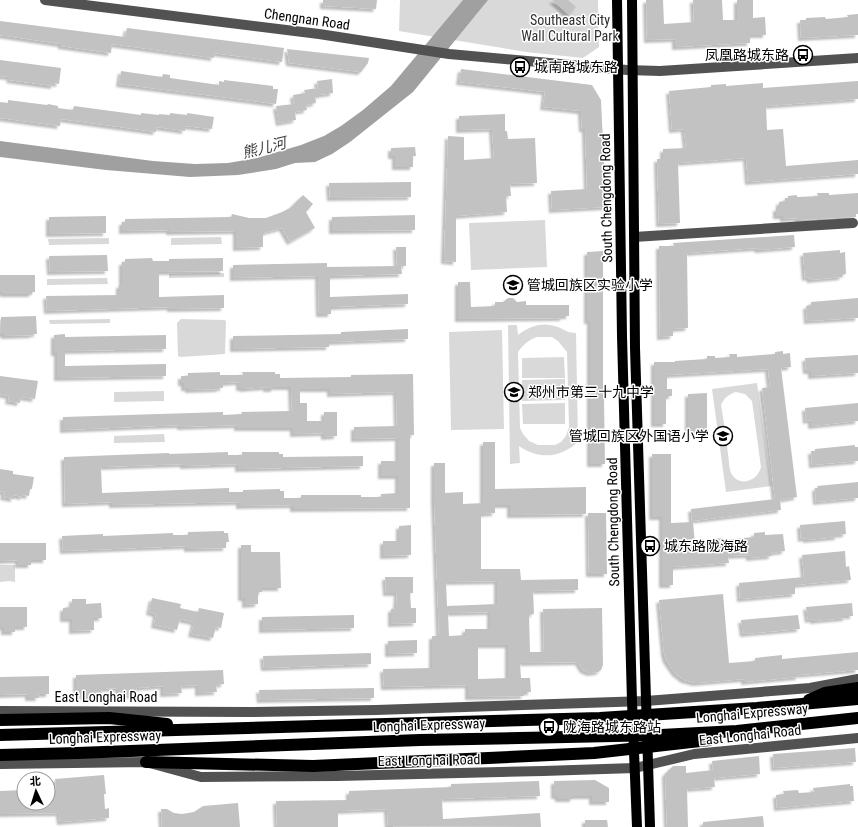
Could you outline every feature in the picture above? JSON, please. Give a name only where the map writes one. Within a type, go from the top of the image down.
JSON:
[{"type":"highway","points":[[796,705],[825,693],[858,688]]},
{"type":"highway","name":"Longhai Expressway","points":[[0,735],[600,718],[858,700]]},
{"type":"highway","points":[[0,720],[110,718],[216,729]]},
{"type":"highway","name":"Longhai Expressway","points":[[0,755],[420,740],[669,734],[737,731],[858,718]]},
{"type":"highway","points":[[146,762],[312,766],[594,753],[737,737],[780,730],[810,723]]},
{"type":"main road","name":"South Chengdong Road","points":[[617,0],[622,328],[632,701],[636,768],[637,827]]},
{"type":"main road","name":"South Chengdong Road","points":[[632,0],[635,348],[650,827]]},
{"type":"street","name":"Chengnan Road","points":[[45,0],[319,34],[449,54],[618,69]]},
{"type":"street","points":[[618,69],[660,71],[858,58]]},
{"type":"street","points":[[634,237],[853,223]]},
{"type":"street","name":"East Longhai Road","points":[[0,711],[345,711],[646,701],[810,688],[858,679]]},
{"type":"street","name":"East Longhai Road","points":[[0,764],[146,762],[202,777],[346,776],[636,768],[694,754],[858,738]]},
{"type":"green space","name":"Southeast City Wall Cultural Park","points":[[400,0],[598,0],[599,47],[583,58],[526,52],[399,31]]},
{"type":"green space","points":[[545,220],[547,267],[471,270],[469,223]]},
{"type":"green space","points":[[221,237],[222,244],[171,245],[171,238]]},
{"type":"green space","points":[[109,238],[109,244],[49,245],[48,239]]},
{"type":"green space","points":[[224,273],[224,277],[169,278],[169,274]]},
{"type":"green space","points":[[107,278],[108,284],[47,285],[47,279]]},
{"type":"green space","points":[[110,319],[110,323],[50,324],[49,320]]},
{"type":"green space","points":[[181,319],[225,320],[225,354],[178,356],[177,323]]},
{"type":"green space","points":[[547,324],[576,333],[578,442],[564,451],[549,455],[534,454],[519,446],[520,463],[510,464],[508,325],[517,325],[518,335],[536,325]],"holes":[[[552,337],[558,341],[567,352],[569,427],[566,436],[561,442],[555,445],[538,445],[529,441],[520,428],[518,352],[526,343],[534,338]]]},
{"type":"green space","points":[[502,330],[504,429],[451,430],[449,332]]},
{"type":"green space","points":[[564,357],[565,378],[522,378],[522,358]]},
{"type":"green space","points":[[565,379],[565,400],[522,401],[522,380]]},
{"type":"green space","points":[[757,383],[771,486],[726,492],[712,389]],"holes":[[[736,392],[745,394],[752,401],[761,467],[756,476],[748,481],[734,478],[730,471],[721,405],[725,398],[731,394]]]},
{"type":"green space","points":[[164,391],[164,401],[114,402],[114,392]]},
{"type":"green space","points":[[565,403],[565,424],[523,424],[522,404]]},
{"type":"green space","points":[[164,434],[165,442],[114,443],[114,436]]},
{"type":"green space","points":[[0,565],[15,565],[15,582],[0,582]]},
{"type":"shaded area","points":[[463,0],[488,0],[413,92],[350,142],[332,154],[315,162],[295,163],[276,169],[238,175],[190,177],[106,170],[0,157],[0,141],[153,161],[195,164],[228,163],[257,158],[301,145],[324,136],[341,126],[363,110],[391,86]]},
{"type":"building","points":[[323,0],[377,0],[376,9],[323,6]]},
{"type":"building","points":[[552,0],[568,0],[576,7],[569,15]]},
{"type":"building","points":[[646,0],[663,0],[664,24],[694,22],[693,0],[722,0],[723,20],[737,20],[737,0],[753,0],[753,18],[765,17],[766,35],[750,35],[750,43],[675,47],[675,39],[647,40]]},
{"type":"building","points":[[858,14],[858,35],[801,38],[800,20],[806,20],[806,18],[825,17],[826,19],[848,17],[847,15]]},
{"type":"building","points":[[0,21],[125,37],[127,28],[284,48],[282,62],[214,53],[214,58],[112,44],[111,53],[0,35]]},
{"type":"building","points":[[287,49],[369,58],[368,63],[361,72],[289,63]]},
{"type":"building","points":[[0,60],[61,68],[59,84],[54,83],[54,86],[9,80],[10,77],[0,76]]},
{"type":"building","points":[[461,69],[592,85],[601,100],[606,207],[552,210],[551,191],[587,189],[585,129],[582,129],[581,111],[543,107],[545,92],[459,82]]},
{"type":"building","points":[[121,71],[162,77],[163,74],[170,75],[170,78],[219,85],[219,81],[224,82],[224,80],[273,86],[273,89],[278,89],[276,104],[119,84]]},
{"type":"building","points":[[332,79],[333,93],[315,97],[316,103],[306,105],[307,110],[295,112],[296,120],[279,123],[276,106],[294,104],[293,95],[305,93],[304,90],[318,88],[317,81]]},
{"type":"building","points":[[858,81],[858,99],[766,106],[767,130],[783,129],[786,166],[858,160],[858,174],[748,182],[746,158],[678,163],[680,223],[659,224],[657,159],[663,159],[663,149],[686,148],[684,129],[672,130],[669,91],[726,84],[726,86],[763,83],[763,88]]},
{"type":"building","points":[[8,100],[48,104],[58,106],[58,108],[73,110],[74,106],[141,115],[141,113],[170,115],[170,113],[187,115],[187,113],[214,117],[212,129],[185,126],[185,131],[157,127],[156,132],[61,119],[60,126],[0,118],[0,102],[8,103]]},
{"type":"building","points":[[505,114],[505,131],[507,131],[508,139],[535,138],[537,183],[510,184],[511,196],[506,196],[507,212],[456,216],[456,262],[444,261],[448,136],[464,137],[464,160],[494,158],[492,129],[459,130],[459,116]]},
{"type":"building","points":[[415,147],[416,156],[413,156],[413,167],[395,167],[395,156],[391,156],[391,148]]},
{"type":"building","points":[[411,182],[411,197],[330,198],[329,183]]},
{"type":"building","points":[[817,193],[829,193],[829,195],[858,193],[858,214],[856,214],[856,217],[798,220],[798,218],[783,219],[783,216],[776,216],[776,208],[779,208],[779,202],[785,201],[785,198],[788,198],[788,196],[818,196]]},
{"type":"building","points":[[303,195],[313,204],[306,212],[315,228],[290,242],[282,228],[263,233],[263,247],[236,248],[236,231],[122,231],[122,222],[125,222],[125,219],[231,217],[232,214],[249,218],[266,218],[290,208]]},
{"type":"building","points":[[415,215],[415,230],[332,231],[332,217]]},
{"type":"building","points":[[106,216],[106,233],[49,234],[49,217]]},
{"type":"building","points":[[794,235],[795,247],[687,253],[688,328],[673,329],[673,336],[660,337],[659,246],[674,246],[673,243]]},
{"type":"building","points":[[396,247],[406,247],[406,266],[401,266],[402,274],[330,276],[330,297],[408,294],[408,304],[331,307],[331,314],[319,314],[318,276],[233,278],[233,265],[327,263],[327,267],[397,266]]},
{"type":"building","points":[[840,250],[840,253],[845,252],[846,274],[842,275],[842,277],[810,280],[809,277],[805,278],[803,253]]},
{"type":"building","points":[[603,251],[603,398],[605,464],[590,464],[590,321],[587,321],[587,252]]},
{"type":"building","points":[[107,255],[108,271],[50,272],[49,256]]},
{"type":"building","points":[[152,258],[153,261],[169,261],[169,259],[223,258],[223,271],[159,272],[159,297],[224,295],[224,308],[170,309],[170,307],[47,311],[46,296],[119,295],[119,285],[122,285],[122,262],[125,262],[125,259]]},
{"type":"building","points":[[0,275],[35,275],[35,292],[32,292],[32,294],[3,294],[3,292],[0,292]]},
{"type":"building","points":[[458,282],[470,282],[471,307],[495,306],[495,302],[503,302],[508,298],[513,298],[517,302],[526,301],[526,305],[569,305],[569,316],[563,316],[563,318],[458,319]]},
{"type":"building","points":[[858,298],[858,318],[807,321],[806,306],[811,305],[811,302]]},
{"type":"building","points":[[36,316],[37,334],[4,336],[4,334],[0,334],[1,317]]},
{"type":"building","points":[[408,329],[408,339],[329,342],[329,347],[233,349],[233,336],[341,334],[341,332]]},
{"type":"building","points":[[65,334],[65,337],[166,335],[166,349],[65,351],[65,366],[166,364],[166,376],[57,378],[57,353],[54,353],[54,335]]},
{"type":"building","points":[[783,351],[783,354],[790,353],[791,367],[781,368],[797,497],[780,500],[781,510],[692,521],[691,509],[775,499],[762,388],[770,387],[768,369],[667,375],[667,389],[672,389],[672,396],[666,396],[666,424],[654,424],[654,362],[707,359],[707,356],[715,356],[715,358],[730,357],[729,354],[737,354],[737,357],[775,354],[775,352]]},
{"type":"building","points":[[858,355],[858,373],[811,376],[811,371],[806,371],[805,358]]},
{"type":"building","points":[[220,372],[220,375],[243,375],[242,372],[275,372],[275,374],[280,374],[280,378],[413,374],[414,435],[410,435],[410,508],[293,509],[293,505],[239,506],[239,502],[112,505],[112,502],[65,504],[64,457],[169,453],[228,452],[228,455],[242,455],[242,452],[279,452],[279,454],[283,454],[283,457],[363,456],[363,466],[238,469],[238,464],[183,466],[183,464],[101,467],[102,493],[229,488],[229,492],[243,492],[243,490],[280,489],[280,491],[284,491],[284,498],[301,498],[301,495],[361,495],[361,497],[381,497],[381,494],[398,493],[398,476],[381,476],[381,461],[398,461],[398,438],[354,439],[354,427],[397,426],[396,392],[330,394],[330,389],[300,389],[300,403],[307,403],[307,421],[324,421],[324,412],[337,412],[337,436],[324,437],[324,433],[293,434],[293,428],[237,428],[237,425],[180,427],[180,425],[63,430],[63,417],[223,412],[223,415],[242,414],[241,412],[292,411],[291,387],[274,387],[274,389],[266,389],[266,387],[243,389],[239,388],[239,382],[223,383],[223,388],[219,389],[188,390],[188,388],[184,388],[184,383],[181,383],[181,376],[188,376],[188,373]]},
{"type":"building","points":[[0,376],[38,381],[35,399],[21,397],[20,403],[8,401],[9,396],[0,394]]},
{"type":"building","points":[[707,393],[707,428],[702,432],[688,433],[688,394]]},
{"type":"building","points":[[858,403],[858,421],[811,426],[811,420],[806,421],[805,408]]},
{"type":"building","points":[[483,442],[495,442],[495,489],[586,487],[586,514],[510,515],[510,505],[495,505],[495,513],[481,514],[481,569],[520,569],[521,580],[578,579],[578,590],[533,591],[534,614],[529,615],[530,652],[544,652],[543,609],[602,608],[603,665],[601,670],[590,673],[583,670],[578,662],[520,663],[521,678],[530,678],[531,692],[524,692],[524,696],[468,697],[468,685],[384,687],[383,669],[432,668],[432,636],[439,636],[434,463],[445,463],[445,493],[463,492],[463,504],[483,503]],"holes":[[[497,581],[497,604],[447,606],[446,582]],[[490,612],[490,629],[465,629],[465,635],[449,636],[448,613]],[[478,645],[508,645],[508,678],[478,679]]]},
{"type":"building","points":[[855,445],[855,447],[858,447],[858,461],[812,465],[811,451],[815,451],[815,449]]},
{"type":"building","points":[[652,454],[671,454],[671,523],[693,522],[695,544],[710,543],[710,539],[723,538],[723,540],[754,537],[754,533],[765,532],[765,535],[783,534],[785,551],[771,553],[772,556],[749,558],[749,555],[728,556],[729,563],[673,567],[673,585],[662,585],[662,517],[652,517]]},
{"type":"building","points":[[0,469],[13,471],[13,474],[34,477],[29,496],[23,495],[23,497],[14,495],[14,499],[3,497],[4,492],[0,491]]},
{"type":"building","points":[[858,482],[858,498],[816,502],[815,488],[818,488],[817,486]]},
{"type":"building","points":[[588,513],[606,513],[607,574],[589,574]]},
{"type":"building","points":[[845,521],[846,534],[837,535],[838,537],[806,540],[806,538],[801,539],[800,525]]},
{"type":"building","points":[[411,525],[411,555],[383,556],[383,541],[399,541],[399,526]]},
{"type":"building","points":[[224,531],[224,533],[228,533],[229,542],[226,542],[226,548],[187,549],[187,546],[63,551],[62,536],[173,533],[173,535],[188,535],[188,532]]},
{"type":"building","points":[[0,543],[46,543],[46,560],[31,560],[31,565],[18,565],[18,560],[0,561]]},
{"type":"building","points":[[241,545],[251,545],[251,552],[280,552],[281,588],[262,588],[262,592],[258,592],[258,604],[245,605],[245,598],[241,598]]},
{"type":"building","points":[[845,551],[846,567],[849,566],[851,580],[795,585],[795,594],[740,599],[739,583],[804,577],[802,555]]},
{"type":"building","points":[[385,577],[413,577],[413,593],[410,593],[411,608],[416,608],[416,623],[391,624],[391,609],[396,608],[397,593],[386,593]]},
{"type":"building","points":[[723,594],[729,663],[755,661],[755,658],[782,655],[782,659],[858,652],[858,670],[798,675],[799,677],[744,682],[744,679],[696,683],[684,680],[675,673],[666,660],[659,600]]},
{"type":"building","points":[[152,598],[181,604],[180,608],[198,612],[199,608],[224,613],[221,628],[216,627],[213,638],[191,634],[194,622],[180,619],[177,630],[154,625],[156,614],[149,612]]},
{"type":"building","points":[[72,599],[86,599],[86,604],[101,603],[102,618],[94,618],[94,630],[72,631],[72,619],[63,619],[63,608],[70,607],[70,604],[72,604]]},
{"type":"building","points":[[852,603],[853,616],[813,621],[813,619],[808,620],[806,607]]},
{"type":"building","points":[[0,607],[27,607],[27,627],[15,627],[15,632],[4,632],[4,627],[0,627]]},
{"type":"building","points":[[354,615],[354,628],[262,630],[262,617]]},
{"type":"building","points":[[798,615],[800,629],[743,634],[741,620]]},
{"type":"building","points":[[417,640],[417,653],[388,654],[388,641]]},
{"type":"building","points":[[371,653],[371,664],[264,668],[263,656]]},
{"type":"building","points":[[223,670],[224,684],[216,685],[217,692],[198,693],[198,685],[181,686],[182,693],[163,694],[163,686],[136,688],[137,695],[118,696],[118,688],[101,689],[102,696],[83,697],[82,690],[76,690],[76,675]]},
{"type":"building","points":[[49,676],[49,694],[38,694],[39,698],[28,698],[28,694],[0,695],[0,677]]},
{"type":"building","points":[[374,688],[374,698],[260,700],[259,690]]},
{"type":"building","points":[[855,748],[856,762],[774,768],[773,754]]},
{"type":"building","points":[[759,756],[760,774],[714,778],[715,787],[687,789],[688,827],[667,827],[665,774],[673,766],[686,766],[686,773],[713,770],[712,761]]},
{"type":"building","points":[[104,775],[106,794],[104,794],[105,809],[109,808],[109,818],[60,822],[59,813],[0,814],[0,791],[16,790],[16,811],[56,811],[56,779]]},
{"type":"building","points":[[595,780],[609,788],[609,802],[592,802],[592,796],[573,796],[573,799],[558,799],[558,796],[554,796],[554,781]]},
{"type":"building","points":[[539,781],[540,796],[442,799],[443,819],[540,813],[541,827],[388,826],[387,809],[338,811],[338,827],[277,827],[276,801],[349,800],[349,791],[451,787],[451,784]]},
{"type":"building","points":[[850,784],[850,786],[853,786],[854,801],[777,808],[776,795],[784,794],[783,791],[798,790],[799,793],[814,792],[813,788]]},
{"type":"building","points":[[238,803],[240,827],[162,827],[161,809],[167,809],[174,813],[182,814],[194,812],[203,806]]},
{"type":"building","points":[[763,816],[764,827],[703,827],[703,822]]},
{"type":"building","points":[[585,820],[607,820],[608,827],[585,827]]},
{"type":"place","name":"凤凰路城东路","points":[[803,55]]},
{"type":"place","name":"城南路城东路","points":[[520,67]]},
{"type":"place","name":"管城回族区实验小学","points":[[513,285]]},
{"type":"place","name":"郑州市第三十九中学","points":[[514,392]]},
{"type":"place","name":"管城回族区外国语小学","points":[[723,436]]},
{"type":"place","name":"城东路陇海路","points":[[650,546]]},
{"type":"place","name":"陇海路城东路站","points":[[549,727]]},
{"type":"water label","name":"熊儿河","points":[[264,148]]}]
